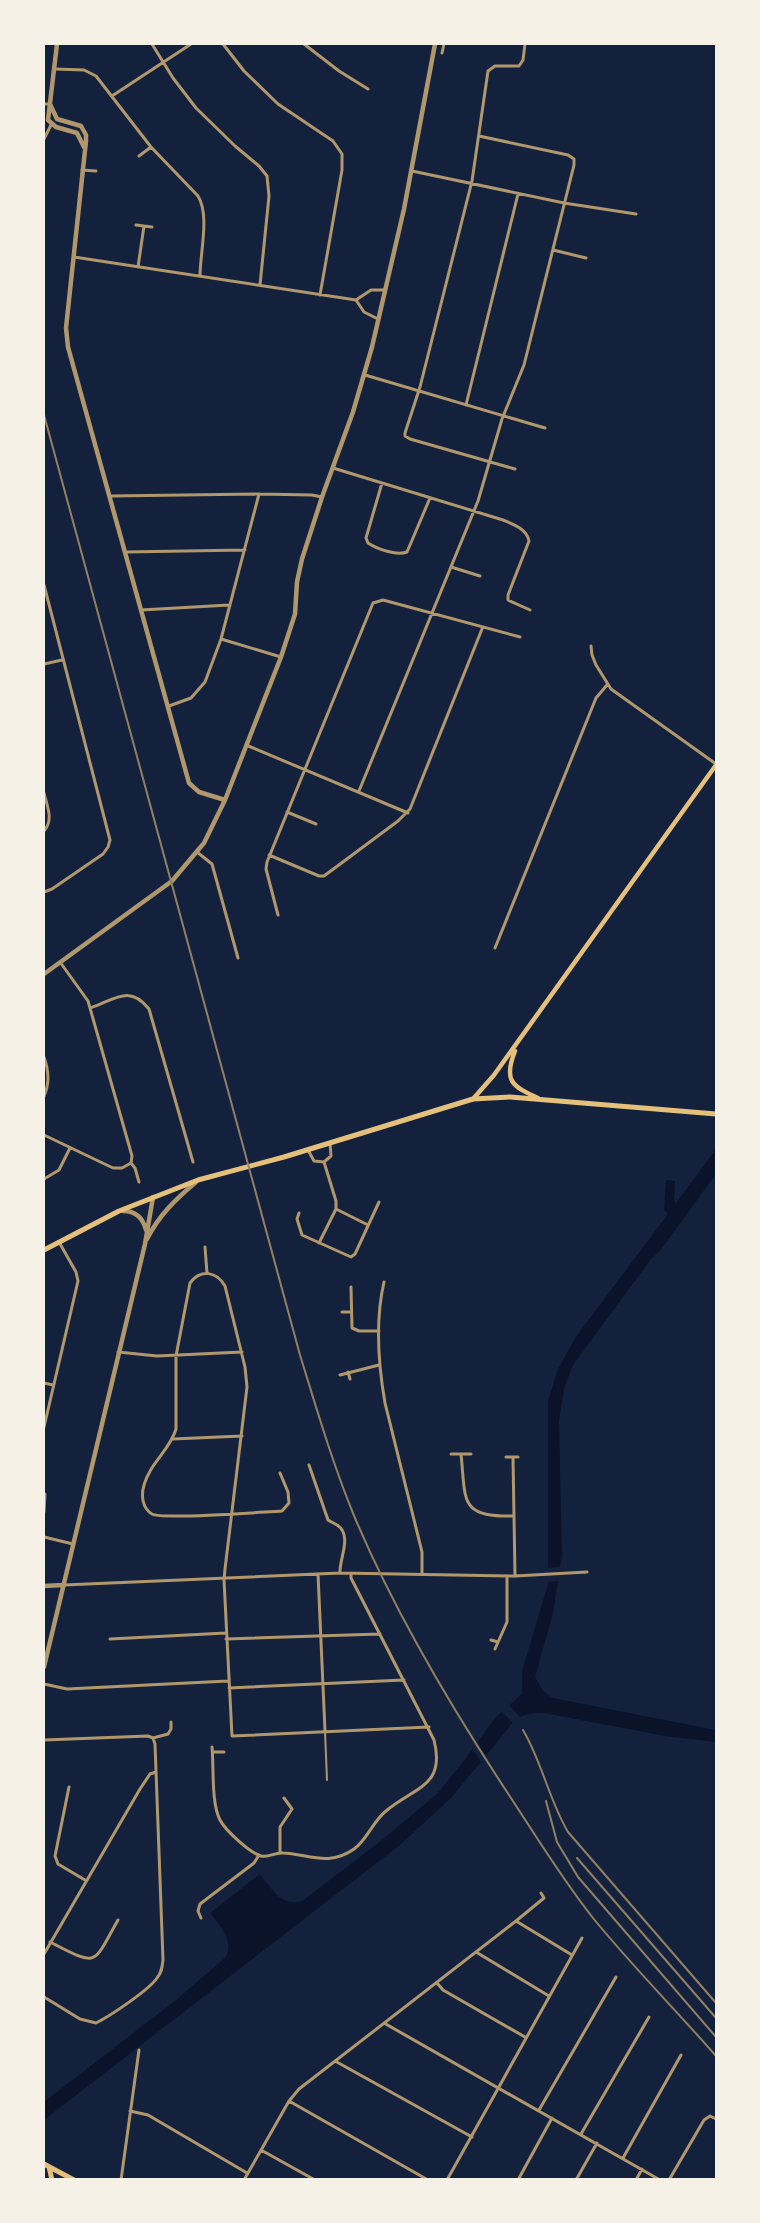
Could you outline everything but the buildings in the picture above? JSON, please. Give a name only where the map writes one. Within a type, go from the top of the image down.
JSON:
[{"type":"main road","points":[[473,1099],[518,1043],[717,765]]},
{"type":"main road","points":[[518,1043],[510,1063],[510,1077],[518,1088],[542,1100]]},
{"type":"main road","points":[[44,1250],[119,1211],[198,1180],[330,1143],[473,1099],[500,1097],[717,1114]]},
{"type":"main road","points":[[46,2166],[72,2179]]},
{"type":"main road","points":[[46,2166],[52,2180]]},
{"type":"street","points":[[57,44],[47,116],[51,124],[77,133],[85,149]]},
{"type":"street","points":[[152,44],[196,108],[267,176],[270,187],[261,285]]},
{"type":"street","points":[[112,96],[190,44]]},
{"type":"street","points":[[223,44],[266,92],[297,118],[333,141],[342,154],[342,170],[320,295]]},
{"type":"street","points":[[304,44],[339,71],[368,89]]},
{"type":"street","points":[[44,974],[172,881],[197,852],[210,832],[225,800],[281,657],[294,614],[301,563],[365,375],[380,319],[412,171],[435,44]]},
{"type":"street","points":[[442,53],[444,44]]},
{"type":"street","points":[[515,469],[405,436],[405,430],[419,391],[471,184],[488,71],[495,66],[519,66],[523,60],[525,44]]},
{"type":"street","points":[[55,69],[84,70],[92,73],[151,147],[202,201],[204,216],[200,276]]},
{"type":"street","points":[[44,104],[50,104]]},
{"type":"street","points":[[50,104],[57,119],[76,123],[84,130],[86,141],[66,338],[191,786],[199,792],[225,800]]},
{"type":"street","points":[[44,139],[51,124]]},
{"type":"street","points":[[359,791],[474,511],[504,416],[524,365],[574,165],[572,157],[479,136]]},
{"type":"street","points":[[139,156],[151,147]]},
{"type":"street","points":[[82,170],[96,171]]},
{"type":"street","points":[[412,171],[564,203],[636,214]]},
{"type":"street","points":[[466,405],[518,194]]},
{"type":"street","points":[[136,225],[152,227]]},
{"type":"street","points":[[138,267],[144,226]]},
{"type":"street","points":[[553,250],[586,258]]},
{"type":"street","points":[[74,256],[357,300],[371,290],[386,291]]},
{"type":"street","points":[[357,300],[364,312],[380,319]]},
{"type":"street","points":[[365,375],[545,428]]},
{"type":"street","points":[[333,468],[508,522],[521,529],[529,537],[528,543],[507,597],[511,603],[531,610]]},
{"type":"street","points":[[382,483],[366,540],[371,545],[402,554],[408,551],[430,498]]},
{"type":"street","points":[[110,496],[259,494],[322,497]]},
{"type":"street","points":[[168,706],[183,702],[198,692],[205,682],[221,639],[259,494]]},
{"type":"street","points":[[125,552],[245,550]]},
{"type":"street","points":[[451,567],[480,576]]},
{"type":"street","points":[[44,585],[110,840],[103,854],[49,891],[44,892]]},
{"type":"street","points":[[278,915],[266,869],[269,855],[373,603],[383,600],[520,637]]},
{"type":"street","points":[[141,610],[230,605]]},
{"type":"street","points":[[269,855],[324,876],[408,813],[483,628]]},
{"type":"street","points":[[221,639],[281,657]]},
{"type":"street","points":[[591,646],[592,655],[607,685],[717,765]]},
{"type":"street","points":[[44,664],[63,660]]},
{"type":"street","points":[[495,948],[596,698],[607,685]]},
{"type":"street","points":[[246,745],[408,813]]},
{"type":"street","points":[[44,793],[49,819],[44,831]]},
{"type":"street","points":[[287,812],[316,824]]},
{"type":"street","points":[[197,852],[210,861],[213,867],[238,958]]},
{"type":"street","points":[[60,962],[83,993],[90,1008],[132,1156],[131,1163],[139,1182]]},
{"type":"street","points":[[90,1008],[113,997],[124,995],[136,997],[149,1009],[193,1162]]},
{"type":"street","points":[[44,1057],[49,1077],[44,1096]]},
{"type":"street","points":[[44,1135],[113,1168],[122,1168],[131,1163]]},
{"type":"street","points":[[308,1149],[314,1161],[324,1162],[331,1156],[330,1143]]},
{"type":"street","points":[[44,1179],[59,1170],[70,1148]]},
{"type":"street","points":[[319,1243],[336,1209],[336,1201],[324,1162]]},
{"type":"street","points":[[145,1244],[153,1227],[165,1212],[198,1180]]},
{"type":"street","points":[[44,1667],[145,1244],[153,1197]]},
{"type":"street","points":[[299,1213],[297,1219],[301,1234],[353,1257],[379,1202]]},
{"type":"street","points":[[336,1209],[368,1225]]},
{"type":"street","points":[[119,1211],[136,1214],[144,1223],[147,1233]]},
{"type":"street","points":[[44,1427],[78,1281],[76,1272],[59,1242]]},
{"type":"street","points":[[206,1247],[207,1273]]},
{"type":"street","points":[[280,1473],[289,1497],[289,1503],[282,1511],[232,1513],[159,1516],[153,1515],[145,1506],[142,1494],[148,1473],[173,1439],[177,1420],[176,1356],[190,1283],[199,1275],[207,1273],[219,1277],[225,1286],[242,1352],[247,1387],[242,1436],[232,1513],[224,1578],[232,1736],[429,1727]]},
{"type":"street","points":[[384,1282],[379,1331],[379,1365],[385,1403],[422,1552],[422,1574]]},
{"type":"street","points":[[351,1287],[351,1325],[354,1330],[379,1331]]},
{"type":"street","points":[[342,1312],[351,1312]]},
{"type":"street","points":[[118,1352],[176,1356],[242,1352]]},
{"type":"street","points":[[340,1374],[379,1365]]},
{"type":"street","points":[[348,1372],[350,1378]]},
{"type":"street","points":[[44,1383],[53,1385]]},
{"type":"street","points":[[173,1439],[242,1436]]},
{"type":"street","points":[[452,1454],[471,1454]]},
{"type":"street","points":[[461,1454],[466,1494],[471,1507],[478,1513],[488,1516],[514,1516]]},
{"type":"street","points":[[506,1457],[518,1457]]},
{"type":"street","points":[[513,1457],[515,1576]]},
{"type":"street","points":[[309,1465],[328,1520],[339,1527],[343,1534],[344,1548],[340,1573]]},
{"type":"street","points":[[315,1482],[320,1480]]},
{"type":"street","points":[[44,1512],[44,1494],[52,1494]]},
{"type":"street","points":[[44,1537],[72,1544]]},
{"type":"street","points":[[44,1586],[340,1573],[539,1576],[587,1572]]},
{"type":"street","points":[[212,1747],[219,1818],[235,1837],[259,1855],[266,1857],[280,1853],[320,1859],[340,1856],[354,1849],[382,1814],[417,1791],[433,1775],[437,1758],[429,1727],[351,1578],[351,1573]]},
{"type":"street","points":[[318,1574],[327,1780]]},
{"type":"street","points":[[495,1649],[507,1622],[507,1576]]},
{"type":"street","points":[[110,1638],[226,1633]]},
{"type":"street","points":[[226,1639],[380,1634]]},
{"type":"street","points":[[491,1640],[498,1642]]},
{"type":"street","points":[[229,1688],[404,1680]]},
{"type":"street","points":[[44,1684],[67,1689],[228,1682]]},
{"type":"street","points":[[44,1740],[148,1736],[153,1738],[168,1734],[171,1722]]},
{"type":"street","points":[[44,1997],[80,2019],[96,2023],[146,1988],[156,1980],[160,1973],[163,1960],[153,1738]]},
{"type":"street","points":[[213,1752],[224,1752]]},
{"type":"street","points":[[44,1954],[140,1789],[150,1774],[156,1772]]},
{"type":"street","points":[[69,1787],[55,1856],[58,1864],[85,1880]]},
{"type":"street","points":[[280,1853],[280,1827],[292,1809],[284,1798]]},
{"type":"street","points":[[201,1918],[198,1911],[200,1905],[254,1863],[259,1855]]},
{"type":"street","points":[[244,2180],[299,2089],[516,1921],[544,1898],[541,1893]]},
{"type":"street","points":[[50,1942],[84,1959],[93,1959],[99,1954],[118,1920]]},
{"type":"street","points":[[516,1921],[572,1954]]},
{"type":"street","points":[[447,2180],[582,1938]]},
{"type":"street","points":[[476,1952],[549,1996]]},
{"type":"street","points":[[539,2111],[616,1977]]},
{"type":"street","points":[[437,1983],[443,1990],[525,2038]]},
{"type":"street","points":[[581,2134],[649,2017]]},
{"type":"street","points":[[384,2023],[660,2180]]},
{"type":"street","points":[[121,2180],[139,2050]]},
{"type":"street","points":[[623,2158],[681,2055]]},
{"type":"street","points":[[335,2061],[472,2137]]},
{"type":"street","points":[[290,2101],[428,2180]]},
{"type":"street","points":[[130,2111],[148,2115],[248,2173]]},
{"type":"street","points":[[669,2180],[704,2120],[710,2116],[717,2120]]},
{"type":"street","points":[[518,2180],[552,2118]]},
{"type":"street","points":[[576,2180],[597,2143]]},
{"type":"street","points":[[261,2150],[315,2180]]},
{"type":"street","points":[[636,2180],[642,2169]]},
{"type":"water","points":[[716,1149],[716,1174],[573,1365],[564,1388],[559,1421],[562,1555],[553,1613],[535,1677],[543,1691],[553,1698],[716,1730],[716,1742],[665,1736],[544,1713],[522,1716],[511,1725],[451,1798],[400,1845],[44,2120],[44,2102],[176,2000],[226,1957],[227,1939],[222,1928],[210,1913],[260,1874],[273,1891],[283,1899],[302,1901],[377,1844],[437,1794],[494,1719],[522,1694],[522,1671],[548,1584],[548,1402],[557,1371],[575,1338],[668,1214],[664,1210],[666,1180],[675,1181],[674,1201],[676,1203]]},
{"type":"pier","points":[[562,1567],[561,1581],[545,1582],[546,1568]]},
{"type":"pier","points":[[506,1702],[522,1719],[515,1725],[499,1709]]},
{"type":"pier","points":[[476,1739],[488,1759],[483,1765],[471,1746]]},
{"type":"railway","points":[[44,415],[300,1355],[332,1458],[355,1518],[388,1590],[426,1660],[466,1728],[550,1857],[608,1936],[716,2056]]},
{"type":"railway","points":[[523,1730],[568,1832],[716,2003]]},
{"type":"railway","points":[[546,1801],[557,1842],[578,1877],[716,2037]]},
{"type":"railway","points":[[577,1858],[716,2018]]}]
